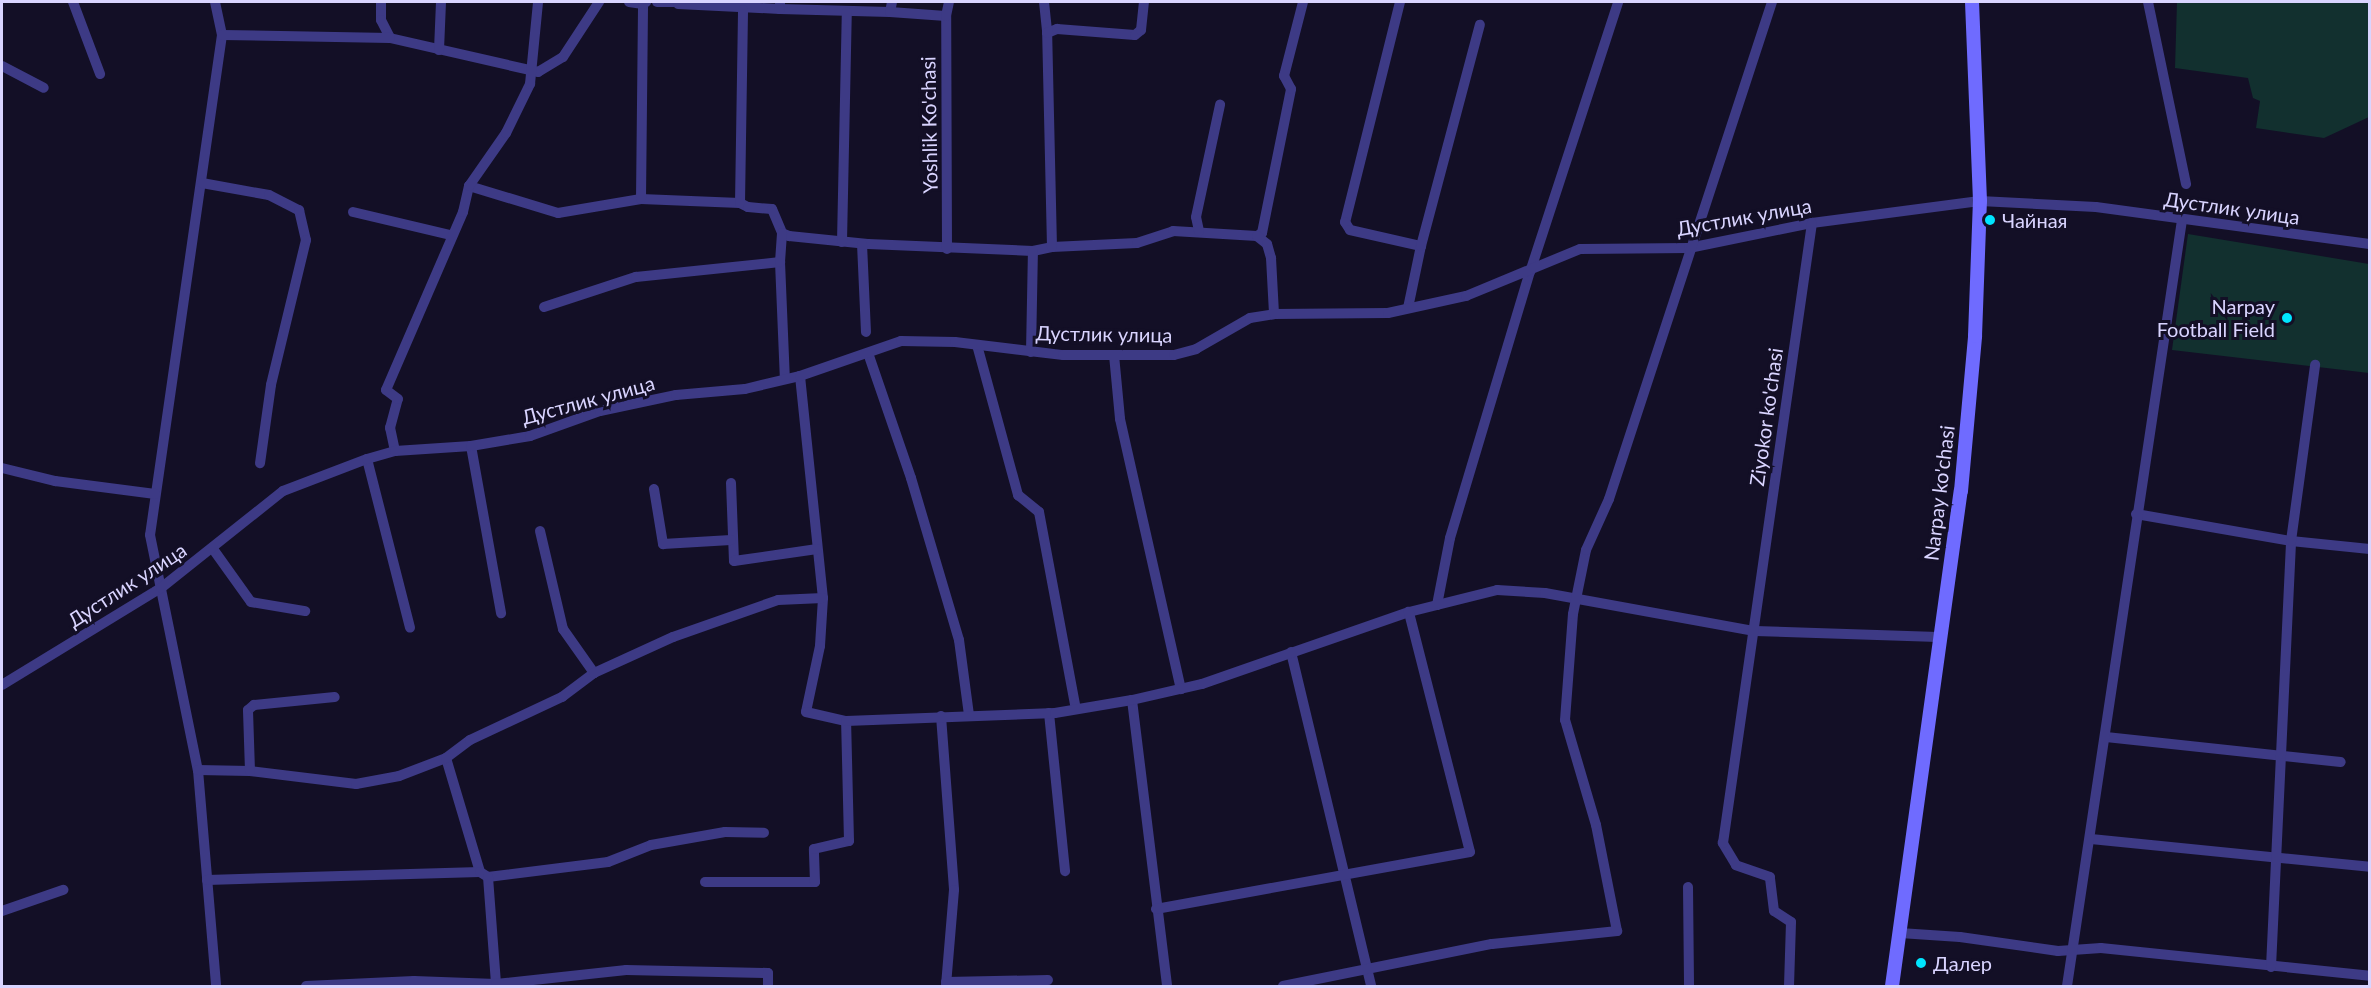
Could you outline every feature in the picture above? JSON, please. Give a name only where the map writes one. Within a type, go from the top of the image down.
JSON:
[{"type":"main road","name":"Narpay ko'chasi","points":[[1892,987],[1938,637],[1961,491],[1975,336],[1980,201],[1972,2]]},
{"type":"street","points":[[73,2],[100,74]]},
{"type":"street","points":[[215,2],[222,35],[150,535],[198,770],[216,987]]},
{"type":"street","points":[[381,2],[381,20],[390,38]]},
{"type":"street","points":[[440,50],[441,2]]},
{"type":"street","points":[[395,451],[390,428],[398,399],[386,390],[450,235],[463,212],[469,186],[506,133],[530,84],[538,2]]},
{"type":"street","points":[[222,35],[390,38],[545,71],[563,57],[599,2]]},
{"type":"street","points":[[629,2],[645,3],[641,200]]},
{"type":"street","points":[[657,2],[742,10],[780,5],[848,12],[890,7],[946,16]]},
{"type":"street","name":"Yoshlik Ko'chasi","points":[[947,249],[946,16],[949,2]]},
{"type":"street","points":[[1044,2],[1047,33],[1052,247]]},
{"type":"street","points":[[1047,33],[1057,29],[1135,35],[1141,30],[1144,2]]},
{"type":"street","points":[[1257,236],[1262,233],[1291,89],[1284,76],[1303,2]]},
{"type":"street","points":[[1437,605],[1450,538],[1530,272],[1618,2]]},
{"type":"street","points":[[1283,987],[1492,944],[1617,931],[1596,825],[1565,720],[1576,600],[1586,550],[1612,488],[1689,248],[1772,2]]},
{"type":"street","points":[[2148,2],[2186,184]]},
{"type":"street","points":[[1400,3],[1345,222],[1350,230],[1421,246]]},
{"type":"street","points":[[740,203],[742,10]]},
{"type":"street","points":[[842,242],[848,12]]},
{"type":"street","points":[[1408,308],[1421,246],[1480,25]]},
{"type":"street","points":[[2,66],[44,88]]},
{"type":"street","points":[[1199,231],[1196,217],[1220,105]]},
{"type":"street","points":[[202,183],[269,195],[299,210],[306,240],[271,385],[260,463]]},
{"type":"street","points":[[469,186],[558,213],[641,200],[740,203],[748,207],[771,209],[782,233],[780,262],[785,379]]},
{"type":"street","name":"Дустлик улица","points":[[2,685],[161,588],[284,491],[367,459],[395,451],[471,446],[530,436],[600,411],[676,395],[745,389],[800,376],[901,341],[977,345],[1031,352],[1174,355],[1196,349],[1250,318],[1274,314],[1388,313],[1466,296],[1530,272],[1580,249],[1689,248],[1812,223],[1980,201],[2096,207],[2370,244]]},
{"type":"street","points":[[353,212],[450,235]]},
{"type":"street","points":[[2067,987],[2106,737],[2136,514],[2182,220]]},
{"type":"street","name":"Ziyokor ko'chasi","points":[[1789,987],[1791,922],[1774,911],[1770,877],[1736,865],[1724,843],[1812,223]]},
{"type":"street","points":[[782,233],[862,244],[1033,251],[1052,247],[1104,247],[1137,243],[1173,231],[1257,236],[1267,244],[1271,258],[1274,314]]},
{"type":"street","points":[[862,244],[866,332]]},
{"type":"street","points":[[1031,352],[1033,251]]},
{"type":"street","points":[[544,307],[636,277],[780,262]]},
{"type":"street","points":[[977,345],[1018,495],[1039,512],[1076,709]]},
{"type":"street","points":[[868,353],[911,478],[959,640],[969,715]]},
{"type":"street","points":[[1114,355],[1120,420],[1181,689]]},
{"type":"street","points":[[2271,967],[2283,757],[2291,541],[2315,365]]},
{"type":"street","points":[[800,376],[823,598],[820,646],[806,712],[846,721],[1049,713],[1132,700],[1181,689],[1409,612],[1497,590],[1576,600],[1755,631],[1938,637]]},
{"type":"street","points":[[471,446],[501,613]]},
{"type":"street","points":[[367,459],[410,628]]},
{"type":"street","points":[[2,468],[55,481],[155,494]]},
{"type":"street","points":[[731,483],[731,540],[734,561],[817,549]]},
{"type":"street","points":[[654,489],[663,544],[731,540]]},
{"type":"street","points":[[2136,514],[2291,541],[2370,549]]},
{"type":"street","points":[[540,531],[563,629],[594,673]]},
{"type":"street","points":[[213,549],[251,602],[305,611]]},
{"type":"street","points":[[198,770],[250,771],[356,784],[399,776],[446,758],[471,740],[562,697],[594,673],[673,637],[778,600],[823,598]]},
{"type":"street","points":[[1156,909],[1470,852],[1409,612]]},
{"type":"street","points":[[1291,652],[1347,876],[1371,987]]},
{"type":"street","points":[[250,771],[248,710],[254,705],[335,697]]},
{"type":"street","points":[[1132,700],[1167,987]]},
{"type":"street","points":[[1049,713],[1065,871]]},
{"type":"street","points":[[941,716],[954,890],[946,984],[1048,980]]},
{"type":"street","points":[[705,882],[815,882],[814,849],[849,841],[846,721]]},
{"type":"street","points":[[2106,737],[2341,762]]},
{"type":"street","points":[[446,758],[484,875],[496,984]]},
{"type":"street","points":[[207,880],[484,875],[608,862],[651,844],[714,834],[764,832]]},
{"type":"street","points":[[2091,839],[2277,855],[2370,867]]},
{"type":"street","points":[[1688,887],[1689,987]]},
{"type":"street","points":[[2,911],[63,890]]},
{"type":"street","points":[[1900,933],[1960,937],[2058,951],[2073,947],[2370,976]]},
{"type":"street","points":[[306,987],[496,984],[626,970],[768,973],[768,987]]},
{"type":"green space","points":[[2177,2],[2369,2],[2369,117],[2324,138],[2256,128],[2260,101],[2253,98],[2248,78],[2175,68]]},
{"type":"green space","name":"Narpay Football Field","points":[[2188,234],[2369,264],[2369,373],[2172,350]]},
{"type":"place","name":"Чайная","points":[[1990,220]]},
{"type":"place","name":"Narpay Football Field","points":[[2287,318]]},
{"type":"place","name":"Далер","points":[[1921,963]]}]
